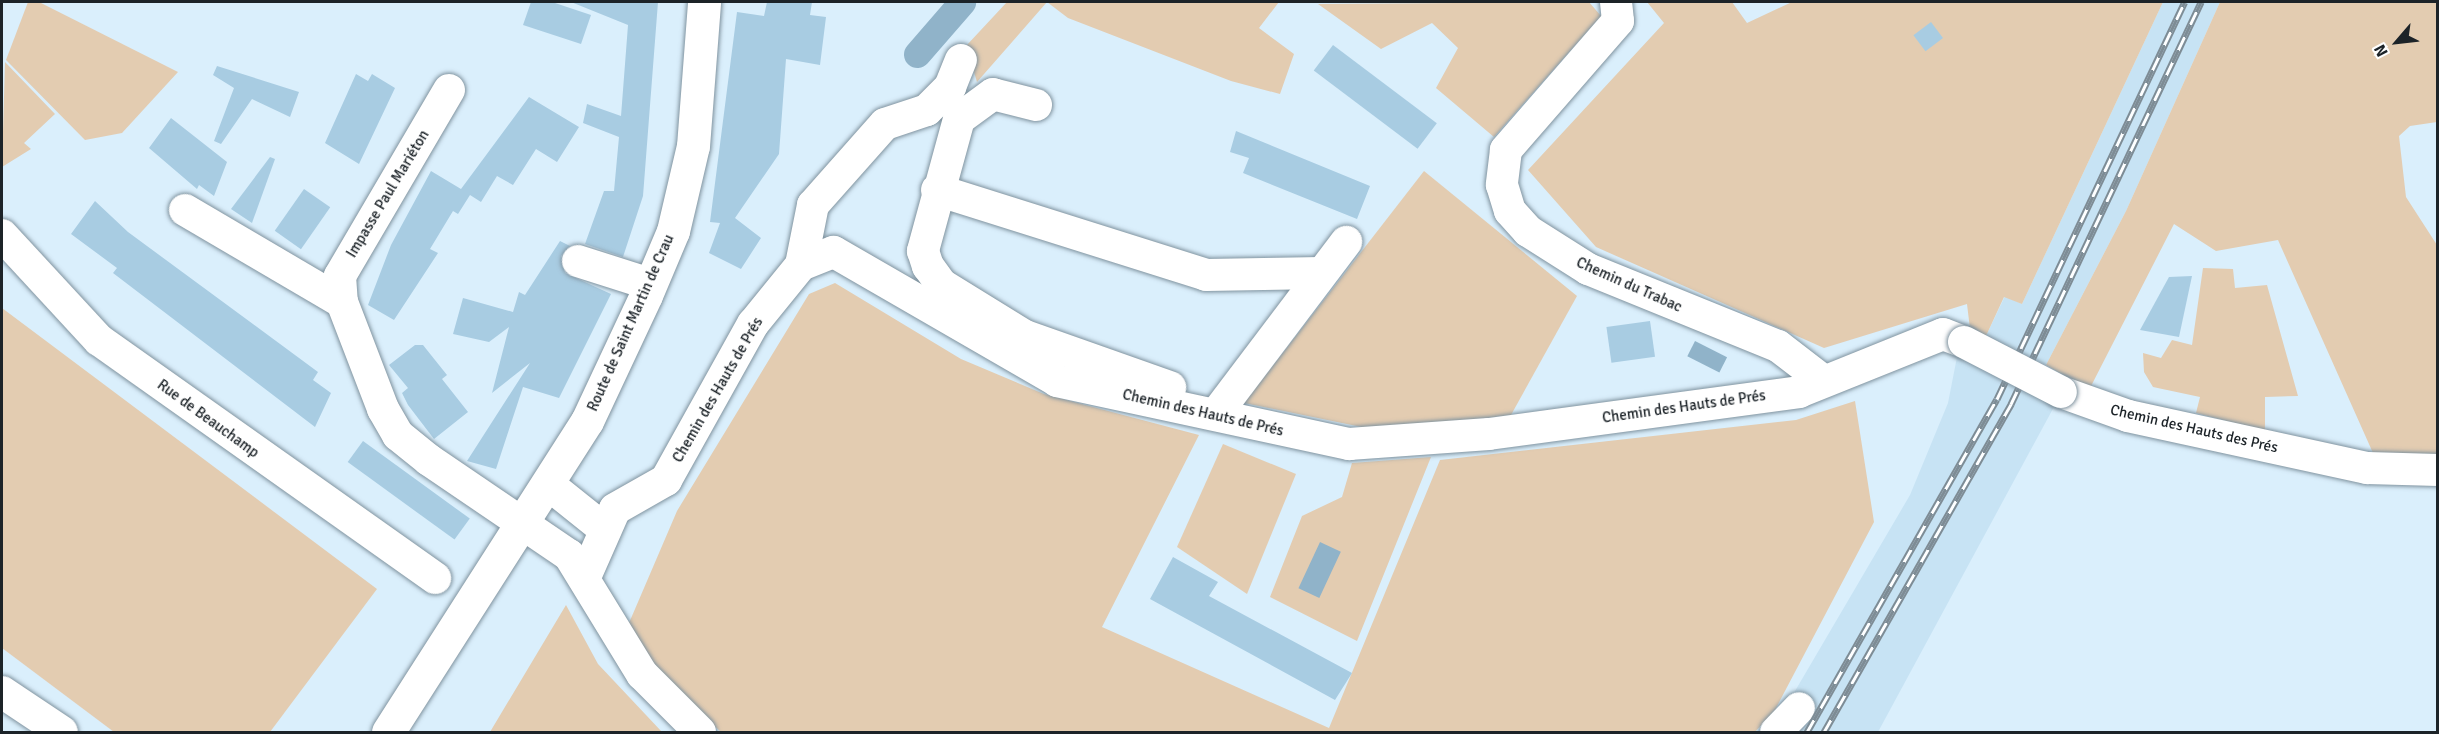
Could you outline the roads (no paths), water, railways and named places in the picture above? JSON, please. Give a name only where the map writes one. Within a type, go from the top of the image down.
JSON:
[{"type":"main road","name":"Route de Saint Martin de Crau","points":[[388,732],[532,532],[548,484],[602,393],[673,231],[693,146],[704,2]]},
{"type":"street","name":"Chemin du Trabac","points":[[1616,2],[1618,21],[1506,150],[1502,185],[1510,211],[1528,231],[1588,269],[1778,346],[1821,379]]},
{"type":"street","points":[[801,265],[813,205],[885,124],[927,110],[950,87],[961,60]]},
{"type":"street","name":"Impasse Paul Mariéton","points":[[449,90],[340,276],[342,302],[398,435],[532,532],[568,555],[585,577],[635,665],[700,732]]},
{"type":"street","points":[[1036,105],[993,94],[969,108],[959,119],[937,190],[923,251],[942,285],[1045,345],[1185,392]]},
{"type":"street","points":[[937,190],[1206,275],[1321,273]]},
{"type":"street","points":[[185,210],[342,302]]},
{"type":"street","name":"Rue de Beauchamp","points":[[2,236],[99,340],[435,578]]},
{"type":"street","points":[[1223,406],[1346,242]]},
{"type":"street","name":"Chemin des Hauts de Prés","points":[[585,577],[603,528],[615,509],[666,480],[753,324],[801,265],[834,252],[1057,381],[1223,406],[1324,440],[1378,443],[1489,434],[1799,392],[1821,379],[1943,334],[1964,342]]},
{"type":"street","points":[[578,261],[650,284]]},
{"type":"street","name":"Chemin des Hauts des Prés","points":[[1964,342],[2061,392],[2128,416],[2367,468],[2438,470]]},
{"type":"street","points":[[548,484],[603,528]]},
{"type":"street","points":[[2,692],[62,732]]},
{"type":"street","points":[[1776,732],[1799,708]]},
{"type":"waterway","points":[[917,54],[962,2]]},
{"type":"railway","points":[[1807,732],[1997,399],[2185,2]]},
{"type":"railway","points":[[1824,732],[2011,404],[2201,2]]}]
